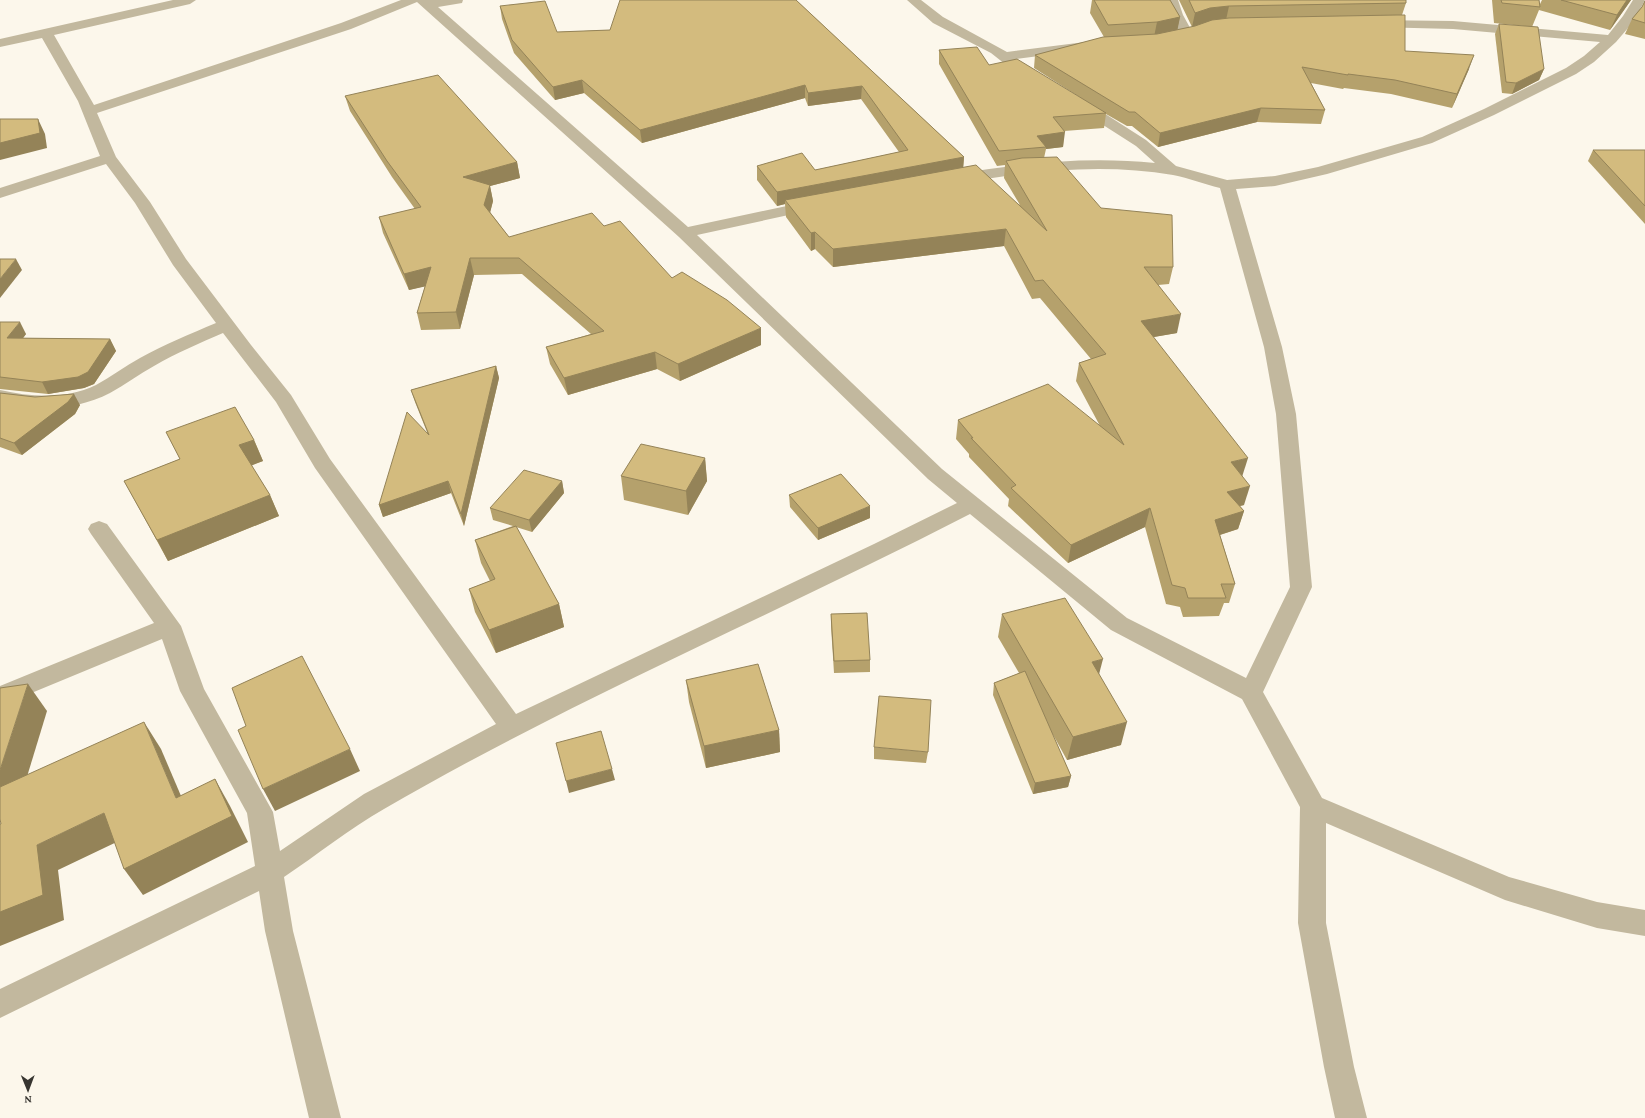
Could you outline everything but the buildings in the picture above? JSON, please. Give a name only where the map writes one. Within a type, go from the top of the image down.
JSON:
[{"type":"street","points":[[0,43],[190,0]]},
{"type":"street","points":[[89,110],[331,30],[412,0]]},
{"type":"street","points":[[426,2],[457,0]]},
{"type":"street","points":[[913,0],[938,20],[967,33],[1004,56],[1028,74]]},
{"type":"street","points":[[1172,0],[1176,15],[1187,35]]},
{"type":"street","points":[[942,182],[1020,169],[1062,167],[1109,166],[1171,170],[1227,185],[1275,181],[1321,171],[1427,140],[1489,112],[1571,71],[1589,59],[1612,38],[1629,18],[1639,0]]},
{"type":"street","points":[[426,2],[685,233],[935,474],[1119,624],[1251,692],[1313,806],[1312,923],[1338,1067],[1351,1118]]},
{"type":"street","points":[[1360,23],[1453,25],[1612,38]]},
{"type":"street","points":[[1174,38],[1200,30]]},
{"type":"street","points":[[46,33],[89,110],[108,158],[142,202],[179,261],[226,325],[284,399],[322,463],[512,727]]},
{"type":"street","points":[[1004,56],[1097,45]]},
{"type":"street","points":[[1069,98],[1142,143],[1171,170]]},
{"type":"street","points":[[0,193],[108,158]]},
{"type":"street","points":[[1227,185],[1273,347],[1286,414],[1301,587],[1251,692]]},
{"type":"street","points":[[685,233],[828,203]]},
{"type":"street","points":[[0,396],[37,402],[61,402],[81,398],[97,392],[152,358],[226,325]]},
{"type":"street","points":[[0,1004],[270,872],[372,802],[512,727],[882,550],[972,504]]},
{"type":"street","points":[[99,528],[169,626],[192,691],[260,812],[279,931],[325,1118]]},
{"type":"street","points":[[0,696],[169,626]]},
{"type":"street","points":[[1313,806],[1505,888],[1597,915],[1645,923]]}]
